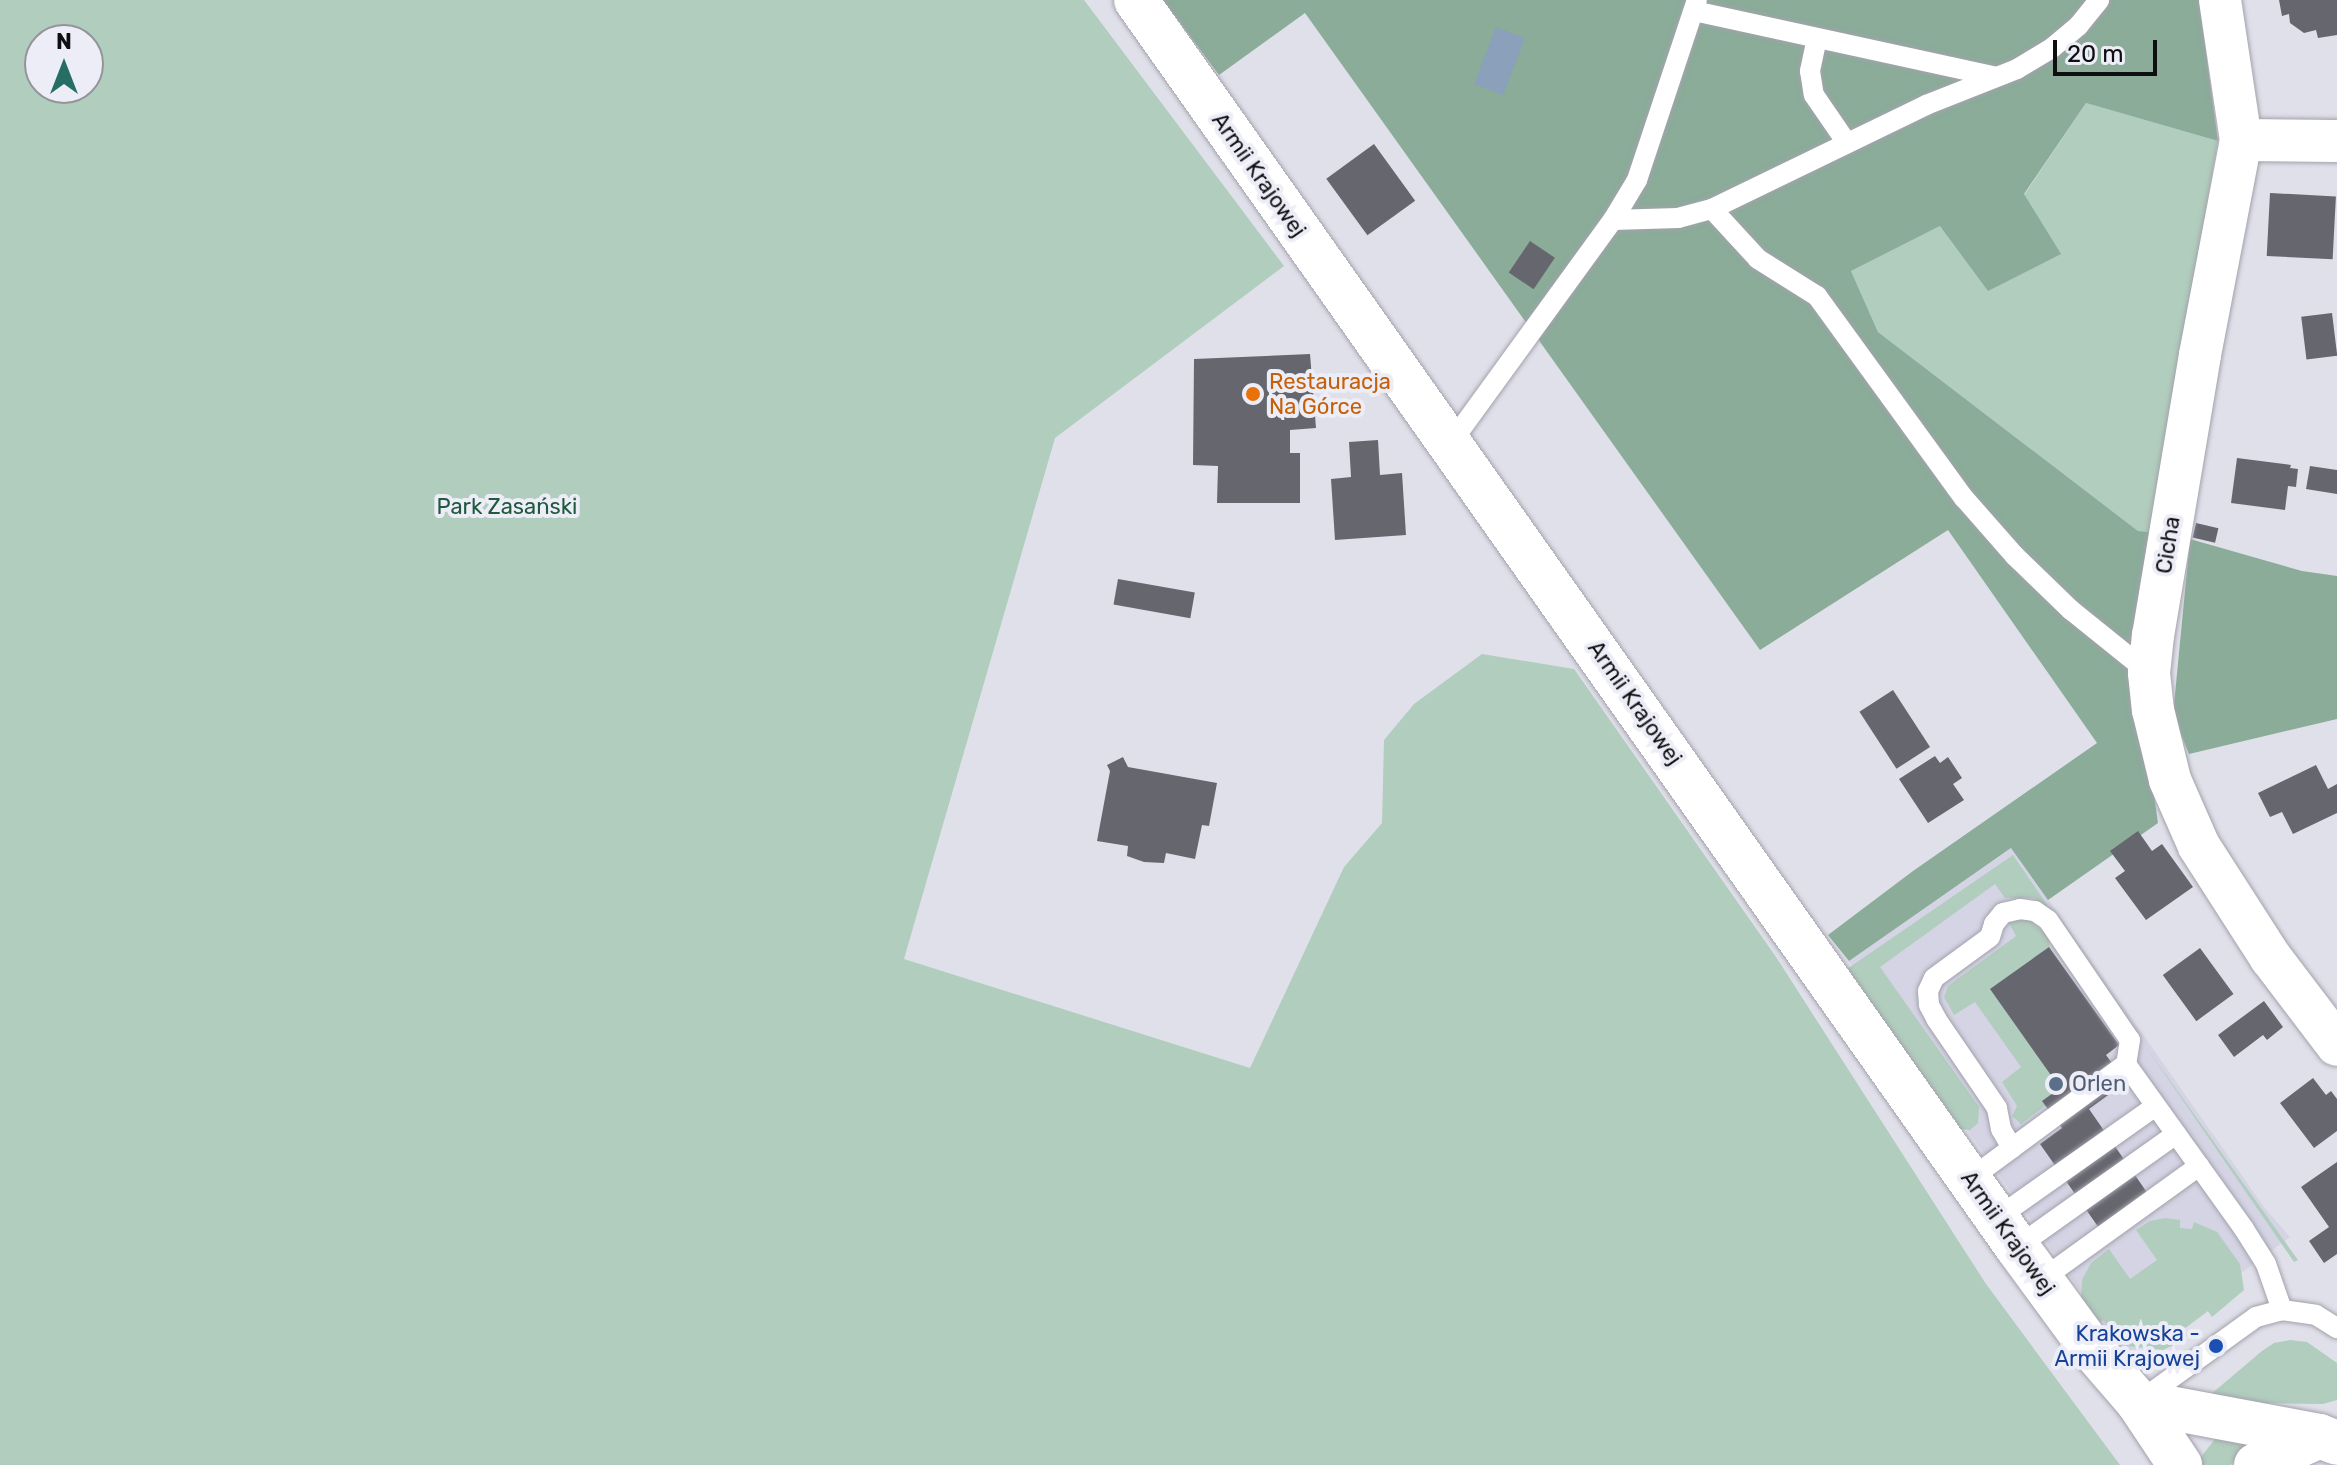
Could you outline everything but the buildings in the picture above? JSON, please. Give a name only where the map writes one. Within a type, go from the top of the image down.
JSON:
[{"type":"street","name":"Armii Krajowej","points":[[1136,0],[2018,1248],[2088,1344],[2138,1402],[2180,1465]]},
{"type":"street","name":"Cicha","points":[[2220,0],[2241,140],[2200,355],[2149,673],[2153,710],[2170,780],[2199,846],[2271,958],[2337,1045]]},
{"type":"street","points":[[2241,140],[2337,141]]},
{"type":"street","points":[[2138,1402],[2331,1436]]},
{"type":"street","points":[[2256,1465],[2331,1436]]},
{"type":"lane","points":[[1613,220],[1678,218],[1712,209],[1926,105],[1996,77],[2052,48],[2079,25],[2099,0]]},
{"type":"lane","points":[[1450,444],[1613,220],[1637,180],[1696,5],[1817,38],[1996,77]]},
{"type":"lane","points":[[1817,38],[1810,71],[1814,95],[1847,143]]},
{"type":"lane","points":[[1712,209],[1758,259],[1817,296],[1964,498],[2015,556],[2071,610],[2149,673]]},
{"type":"lane","points":[[1970,1179],[2126,1064],[2130,1040],[2048,920],[2035,911],[2020,909],[2003,913],[1994,924],[1990,937],[1934,978],[1928,991],[1933,1013],[1997,1108],[2001,1129],[2012,1148]]},
{"type":"lane","points":[[2126,1064],[2266,1264],[2282,1310]]},
{"type":"lane","points":[[2018,1248],[2156,1106]]},
{"type":"lane","points":[[2018,1248],[2176,1134]]},
{"type":"lane","points":[[2018,1248],[2199,1166]]},
{"type":"lane","points":[[2138,1402],[2256,1317],[2282,1310],[2316,1315],[2337,1328]]},
{"type":"shaded area","name":"Orlen","points":[[2012,848],[2264,1207],[2290,1237],[2127,1357],[1849,961]]},
{"type":"green space","name":"Park Zasański","points":[[0,0],[1084,0],[1284,266],[1055,438],[904,959],[1250,1068],[1344,867],[1382,823],[1384,740],[1414,704],[1482,654],[1574,669],[1776,957],[1986,1284],[2120,1465],[0,1465]]},
{"type":"green space","points":[[1163,0],[2199,0],[2218,141],[2086,103],[2024,194],[2061,254],[1988,291],[1940,226],[1851,271],[1878,332],[2138,531],[2151,532],[2134,653],[2158,823],[2048,900],[2011,848],[1849,961],[1828,935],[1913,871],[2097,743],[1948,530],[1760,650],[1305,13],[1219,75]]},
{"type":"green space","points":[[2086,103],[2218,141],[2151,532],[2138,531],[1878,332],[1851,271],[1940,226],[2060,254],[2024,195]]},
{"type":"green space","points":[[2190,539],[2302,571],[2337,576],[2337,719],[2189,754],[2173,715]]},
{"type":"green space","points":[[2013,855],[2052,912],[2034,898],[2005,898],[1995,884],[1880,967],[1979,1107],[1978,1123],[1970,1130],[1961,1129],[1847,969]]},
{"type":"green space","points":[[2024,917],[2050,936],[2049,947],[1991,989],[2060,1088],[2046,1105],[2021,1124],[2012,1116],[2017,1106],[2002,1082],[2021,1067],[1975,1002],[1954,1015],[1944,997],[1948,986],[2016,936],[2009,923]]},
{"type":"green space","points":[[2144,1044],[2298,1260],[2294,1262]]},
{"type":"green space","points":[[2165,1218],[2180,1220],[2180,1228],[2192,1229],[2194,1222],[2217,1232],[2240,1264],[2244,1290],[2212,1317],[2208,1311],[2184,1329],[2188,1335],[2176,1344],[2163,1350],[2127,1346],[2103,1320],[2094,1326],[2081,1300],[2082,1280],[2091,1263],[2109,1249],[2130,1279],[2157,1260],[2136,1230],[2150,1221]]},
{"type":"green space","points":[[2290,1340],[2307,1342],[2337,1363],[2337,1400],[2323,1404],[2252,1403],[2210,1395],[2262,1351],[2274,1343]]},
{"type":"green space","points":[[2215,1439],[2252,1447],[2230,1465],[2199,1465],[2197,1462]]},
{"type":"water","points":[[1496,27],[1525,38],[1503,95],[1474,84]]},
{"type":"place","name":"Restauracja Na Górce","points":[[1253,394]]},
{"type":"place","name":"Orlen","points":[[2056,1084]]},
{"type":"place","name":"Krakowska - Armii Krajowej","points":[[2216,1346]]}]
